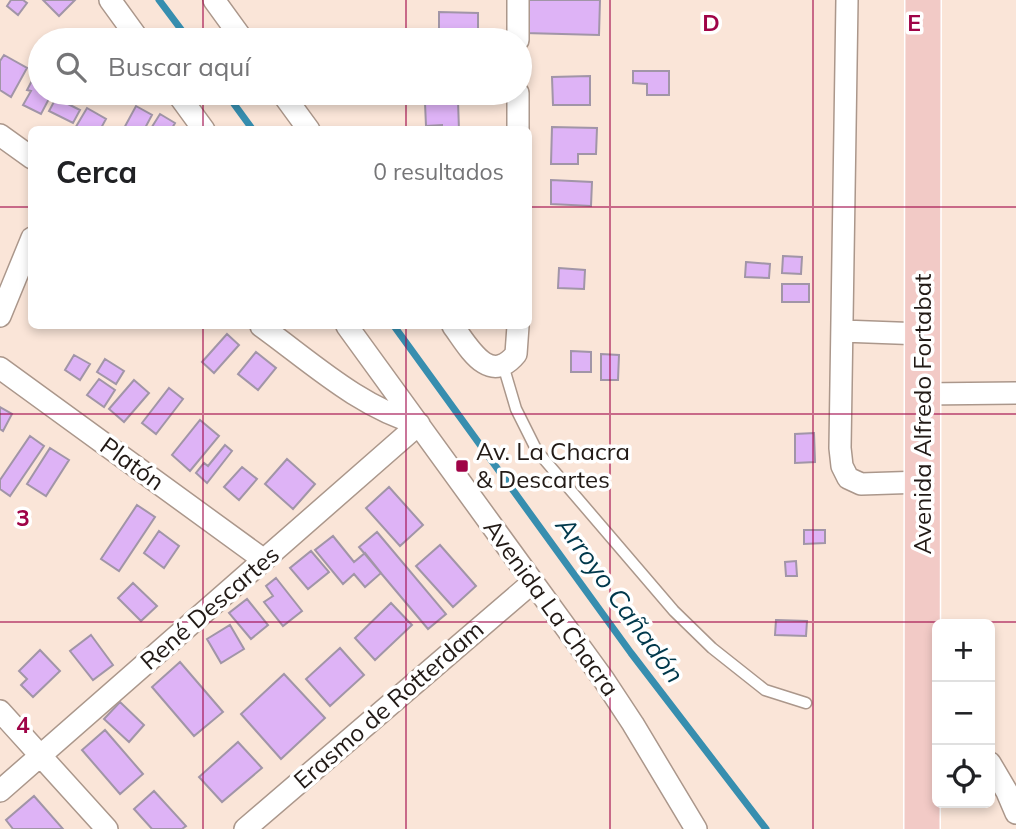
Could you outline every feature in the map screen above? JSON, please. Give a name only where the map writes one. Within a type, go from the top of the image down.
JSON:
[{"type":"highway","name":"Avenida Alfredo Fortabat","points":[[922,829],[930,709],[923,482],[923,0]]},
{"type":"street","points":[[110,0],[130,28]]},
{"type":"street","points":[[214,0],[234,28]]},
{"type":"street","points":[[518,0],[518,28]]},
{"type":"street","points":[[847,0],[840,448],[842,466],[848,478],[861,484],[923,482]]},
{"type":"street","points":[[186,105],[201,126]]},
{"type":"street","points":[[291,105],[306,126]]},
{"type":"street","points":[[518,105],[518,126]]},
{"type":"street","points":[[0,135],[28,155]]},
{"type":"street","points":[[0,316],[28,247]]},
{"type":"street","points":[[265,329],[364,401],[397,418],[419,424]]},
{"type":"street","name":"Avenida La Chacra","points":[[349,329],[633,724],[696,829]]},
{"type":"street","points":[[455,329],[477,359],[484,364],[503,365],[516,354],[518,329]]},
{"type":"street","points":[[842,331],[923,334]]},
{"type":"street","name":"Platón","points":[[0,368],[264,560]]},
{"type":"street","points":[[923,394],[1016,393]]},
{"type":"street","name":"René Descartes","points":[[0,791],[419,424]]},
{"type":"street","name":"Erasmo de Rotterdam","points":[[245,829],[533,582]]},
{"type":"street","points":[[0,711],[107,829]]},
{"type":"street","points":[[1001,772],[1016,813]]},
{"type":"lane","points":[[503,365],[516,409],[537,451],[674,611],[712,648],[765,690],[806,703]]},
{"type":"building","points":[[11,0],[23,0],[27,3],[18,15],[7,6]]},
{"type":"building","points":[[43,0],[75,0],[59,16]]},
{"type":"building","points":[[526,0],[600,0],[599,35],[532,33],[532,28],[525,28]]},
{"type":"building","points":[[439,12],[478,13],[478,28],[439,28]]},
{"type":"building","points":[[4,55],[27,68],[11,97],[0,90],[0,61]]},
{"type":"building","points":[[633,71],[669,71],[669,95],[647,95],[647,84],[633,83]]},
{"type":"building","points":[[590,76],[590,105],[553,105],[552,77]]},
{"type":"building","points":[[28,96],[28,105],[46,105],[41,114],[23,105]]},
{"type":"building","points":[[52,105],[70,105],[80,110],[73,123],[49,111]]},
{"type":"building","points":[[425,105],[458,105],[459,126],[426,126]]},
{"type":"building","points":[[136,106],[152,115],[146,126],[125,126]]},
{"type":"building","points":[[87,108],[106,119],[102,126],[76,126]]},
{"type":"building","points":[[160,114],[175,123],[173,126],[152,126]]},
{"type":"building","points":[[552,127],[597,128],[596,154],[578,154],[578,164],[551,164]]},
{"type":"building","points":[[551,180],[592,182],[591,206],[551,204]]},
{"type":"building","points":[[783,256],[802,257],[801,274],[782,273]]},
{"type":"building","points":[[746,262],[770,264],[769,278],[745,277]]},
{"type":"building","points":[[559,268],[585,270],[584,289],[558,288]]},
{"type":"building","points":[[782,284],[809,284],[809,302],[782,302]]},
{"type":"building","points":[[227,334],[239,345],[214,373],[202,362]]},
{"type":"building","points":[[571,351],[591,352],[591,372],[571,372]]},
{"type":"building","points":[[256,352],[276,368],[258,390],[238,374]]},
{"type":"building","points":[[601,354],[619,355],[618,380],[601,380]]},
{"type":"building","points":[[74,355],[90,364],[80,380],[65,370]]},
{"type":"building","points":[[105,359],[124,371],[116,384],[97,372]]},
{"type":"building","points":[[99,379],[115,390],[104,407],[87,395]]},
{"type":"building","points":[[134,380],[149,393],[124,422],[109,409]]},
{"type":"building","points":[[169,388],[183,399],[156,434],[142,423]]},
{"type":"building","points":[[0,407],[12,414],[3,431],[0,429]]},
{"type":"building","points":[[200,420],[219,436],[190,471],[172,455]]},
{"type":"building","points":[[814,433],[815,462],[795,463],[795,434]]},
{"type":"building","points":[[30,436],[44,446],[10,496],[0,489],[0,480]]},
{"type":"building","points":[[225,445],[232,451],[207,483],[196,473],[204,463],[208,466]]},
{"type":"building","points":[[50,448],[69,460],[46,496],[27,484]]},
{"type":"building","points":[[287,459],[315,484],[293,509],[265,484]]},
{"type":"building","points":[[242,467],[257,479],[239,500],[224,487]]},
{"type":"building","points":[[389,487],[423,525],[400,546],[366,508]]},
{"type":"building","points":[[137,505],[155,517],[119,571],[101,559]]},
{"type":"building","points":[[804,530],[825,530],[825,543],[804,544]]},
{"type":"building","points":[[159,531],[179,546],[164,568],[144,553]]},
{"type":"building","points":[[377,532],[446,614],[428,629],[359,547]]},
{"type":"building","points":[[333,536],[354,562],[365,553],[381,573],[365,587],[354,574],[343,584],[315,550]]},
{"type":"building","points":[[440,545],[476,586],[453,607],[416,566]]},
{"type":"building","points":[[311,551],[329,572],[308,589],[290,568]]},
{"type":"building","points":[[796,561],[797,576],[786,576],[785,562]]},
{"type":"building","points":[[276,578],[302,611],[283,626],[264,602],[273,596],[266,586]]},
{"type":"building","points":[[133,583],[157,606],[141,621],[118,598]]},
{"type":"building","points":[[247,599],[268,625],[251,639],[229,613]]},
{"type":"building","points":[[391,603],[412,625],[375,660],[355,638]]},
{"type":"building","points":[[776,620],[807,621],[806,636],[775,635]]},
{"type":"building","points":[[230,625],[244,649],[221,663],[207,639]]},
{"type":"building","points":[[91,635],[113,665],[93,680],[70,651]]},
{"type":"building","points":[[340,648],[364,675],[330,706],[306,679]]},
{"type":"building","points":[[40,650],[60,671],[33,697],[21,685],[27,679],[19,671]]},
{"type":"building","points":[[180,662],[223,712],[194,736],[152,687]]},
{"type":"building","points":[[284,674],[325,718],[281,759],[241,714]]},
{"type":"building","points":[[120,702],[144,725],[129,742],[104,719]]},
{"type":"building","points":[[105,730],[143,774],[120,794],[82,750]]},
{"type":"building","points":[[238,742],[262,768],[222,802],[199,777]]},
{"type":"building","points":[[154,791],[186,826],[182,829],[152,829],[134,809]]},
{"type":"building","points":[[34,796],[63,829],[13,829],[6,820]]},
{"type":"waterway","name":"Arroyo Cañadón","points":[[159,0],[180,28]]},
{"type":"waterway","name":"Arroyo Cañadón","points":[[235,105],[250,126]]},
{"type":"waterway","name":"Arroyo Cañadón","points":[[396,329],[631,653],[766,829]]},
{"type":"place","name":"Av. La Chacra & Descartes","points":[[462,466]]}]
